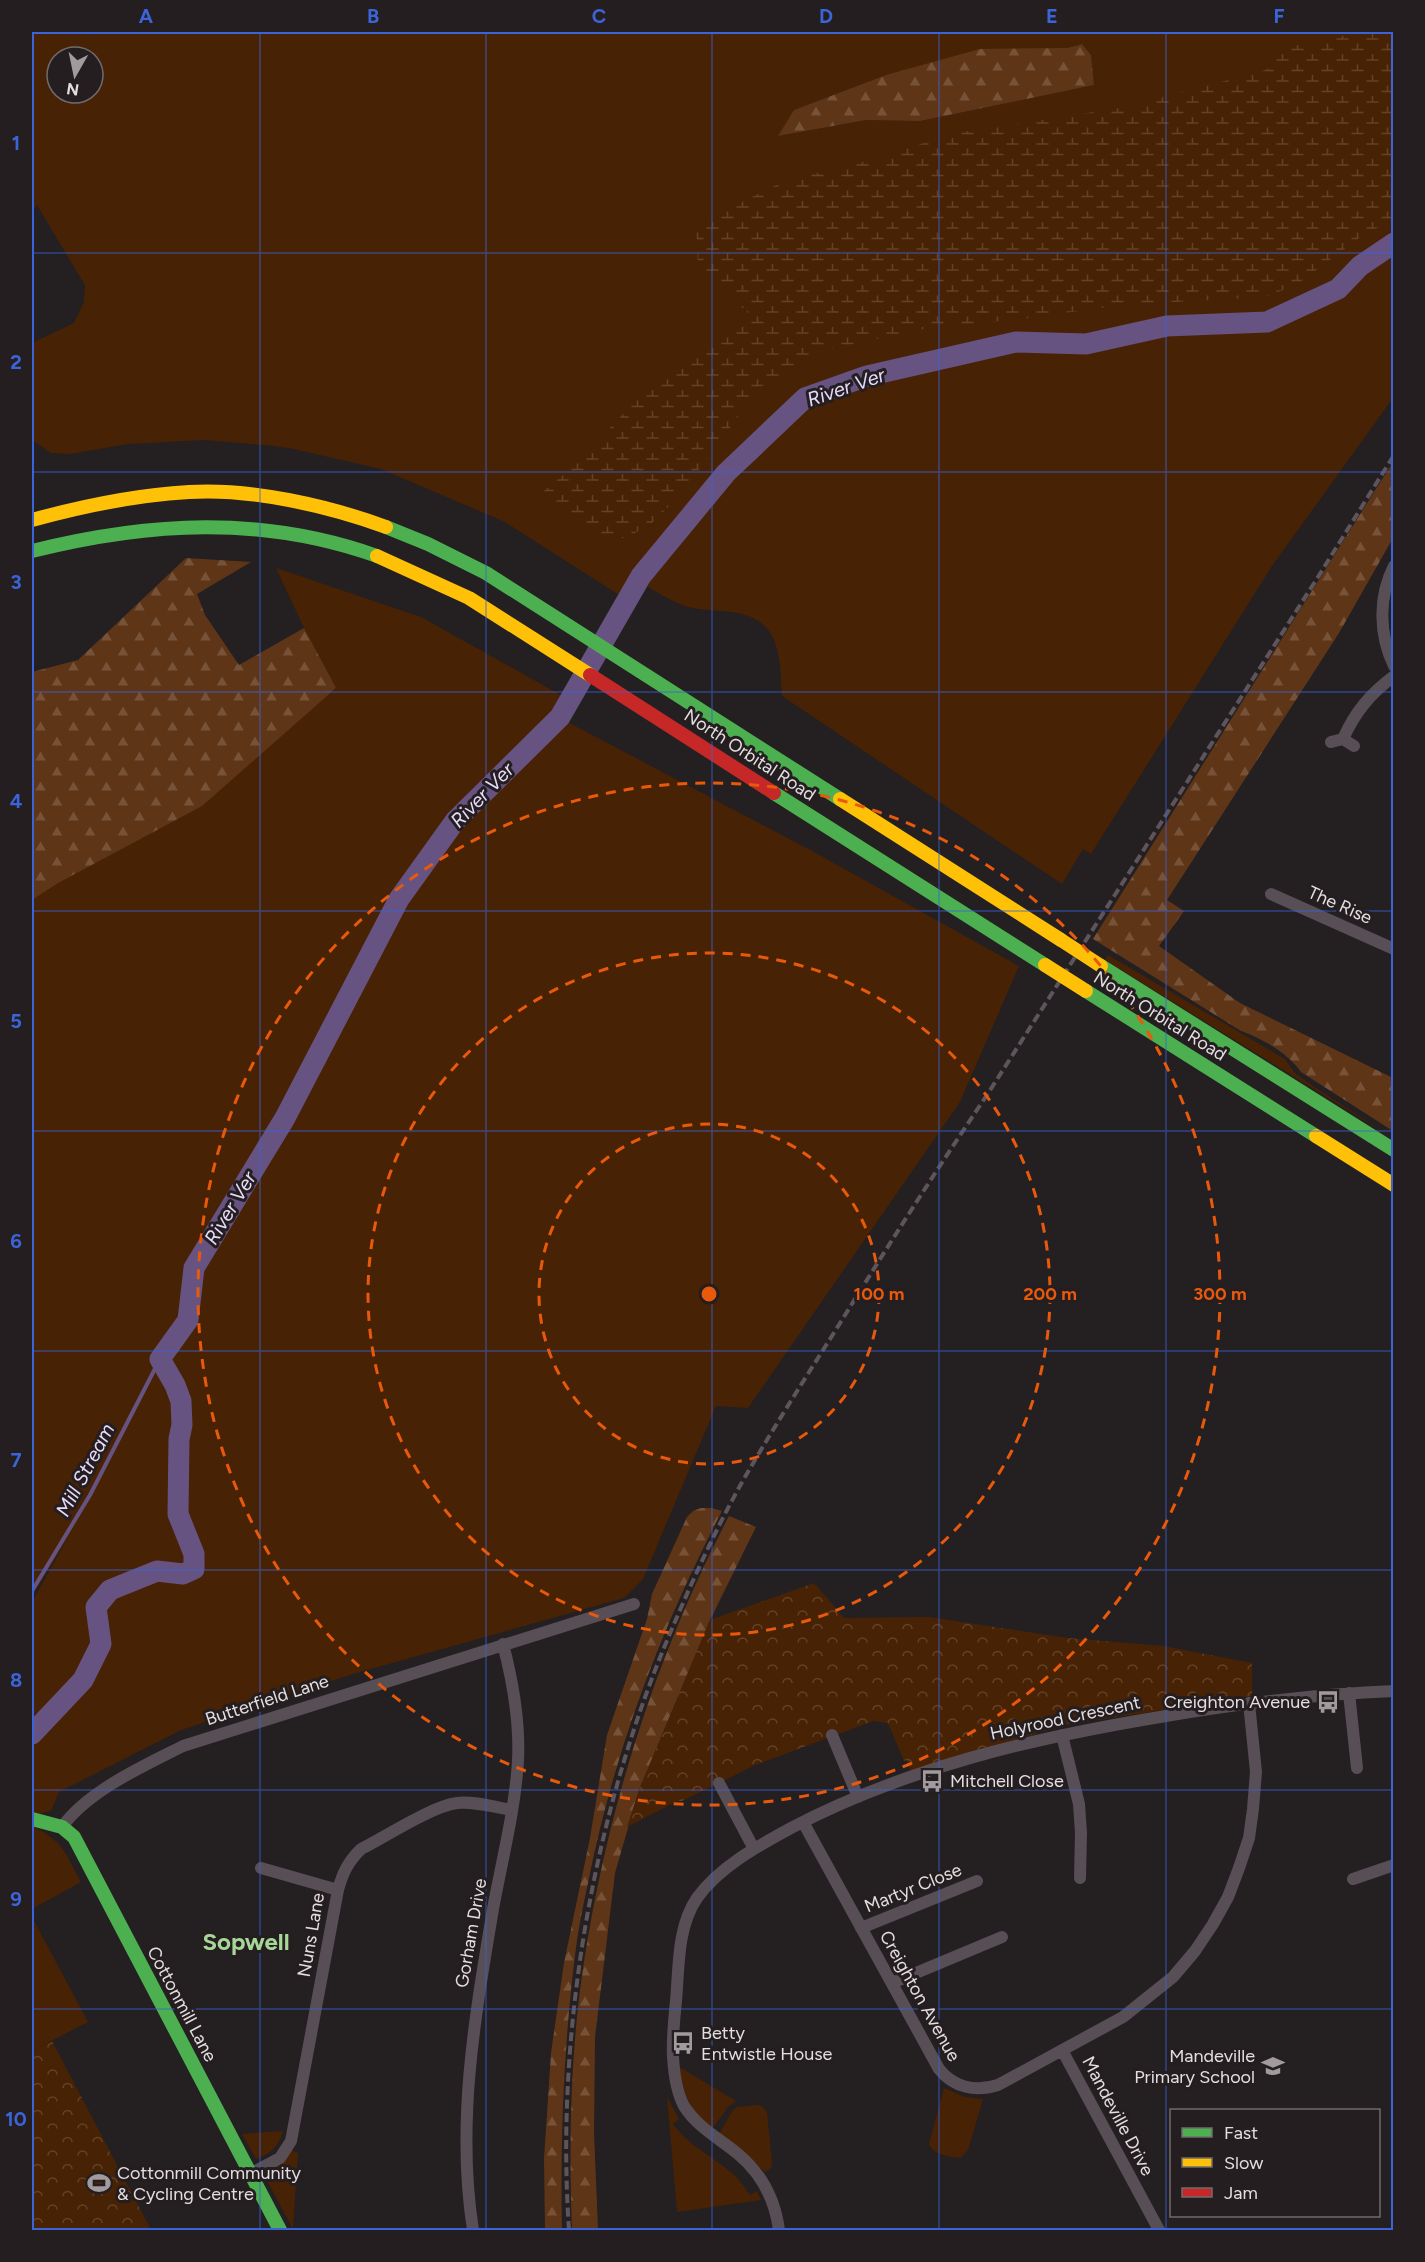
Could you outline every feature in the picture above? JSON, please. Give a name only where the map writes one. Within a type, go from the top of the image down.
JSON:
[{"type":"main road","name":"North Orbital Road","points":[[32,520],[81,507],[190,492],[259,496],[299,502],[367,519],[439,548],[486,573],[1101,966],[1394,1150]]},
{"type":"main road","name":"North Orbital Road","points":[[32,551],[114,532],[172,526],[246,527],[343,545],[427,576],[469,598],[606,684],[1394,1185]]},
{"type":"main road","points":[[32,1819],[62,1827]]},
{"type":"main road","name":"Cottonmill Lane","points":[[62,1827],[74,1837],[280,2230]]},
{"type":"street","points":[[1394,566],[1384,592],[1382,610],[1384,639],[1394,666]]},
{"type":"street","points":[[1343,742],[1352,717],[1379,687],[1394,676]]},
{"type":"street","name":"The Rise","points":[[1271,894],[1394,949]]},
{"type":"street","name":"Butterfield Lane","points":[[62,1827],[72,1814],[129,1773],[183,1746],[634,1604]]},
{"type":"street","name":"Gorham Drive","points":[[473,2230],[466,2162],[466,2118],[472,2035],[518,1761],[514,1695],[503,1644]]},
{"type":"street","name":"Holyrood Crescent","points":[[780,2230],[768,2190],[754,2170],[737,2153],[702,2128],[686,2108],[676,2084],[672,2054],[682,1938],[692,1907],[711,1883],[754,1849],[802,1822],[928,1770],[1062,1735],[1117,1724],[1284,1698],[1394,1690]]},
{"type":"street","points":[[1349,1693],[1357,1768]]},
{"type":"street","name":"Creighton Avenue","points":[[802,1822],[939,2069],[945,2076],[966,2087],[987,2088],[998,2085],[1123,2018],[1173,1977],[1195,1951],[1228,1897],[1249,1838],[1256,1772],[1250,1703]]},
{"type":"street","points":[[832,1735],[858,1797]]},
{"type":"street","points":[[1062,1735],[1079,1804],[1080,1878]]},
{"type":"street","points":[[719,1783],[754,1849]]},
{"type":"street","name":"Nuns Lane","points":[[250,2174],[280,2158],[291,2141],[343,1870],[361,1849],[442,1806],[472,1803],[511,1810]]},
{"type":"street","points":[[1353,1879],[1394,1864]]},
{"type":"street","points":[[261,1868],[338,1890]]},
{"type":"street","name":"Martyr Close","points":[[861,1928],[977,1881]]},
{"type":"street","points":[[892,1983],[1002,1937]]},
{"type":"street","name":"Mandeville Drive","points":[[1062,2050],[1159,2230]]},
{"type":"green space","points":[[32,32],[1393,32],[1393,398],[1272,566],[1091,854],[1083,849],[1062,884],[782,696],[779,661],[773,638],[759,621],[748,616],[734,612],[688,607],[638,581],[627,600],[505,522],[381,469],[289,448],[204,440],[128,444],[70,454],[51,453],[32,440],[32,343],[74,323],[84,302],[85,285],[37,205],[32,211]],"holes":[[[1081,44],[1091,55],[1094,85],[920,121],[866,120],[779,136],[794,110],[886,75]]]},
{"type":"green space","points":[[1360,32],[1393,32],[1393,219],[1362,236],[1296,285],[1265,297],[1122,305],[924,329],[825,350],[759,388],[681,494],[650,525],[629,536],[604,544],[539,495],[573,467],[640,396],[748,313],[698,266],[696,225],[784,181],[879,158],[954,133],[1121,108],[1263,71],[1274,66],[1280,49]]},
{"type":"green space","points":[[1082,44],[1091,55],[1094,85],[920,121],[866,120],[778,136],[794,110],[886,75],[980,49],[1067,48]]},
{"type":"green space","points":[[1393,462],[1393,538],[1339,633],[1167,900],[1184,911],[1159,946],[1240,1003],[1393,1078],[1393,1131],[1301,1072],[1274,1047],[1241,1031],[1093,939]]},
{"type":"green space","points":[[186,558],[251,562],[197,594],[205,615],[239,665],[304,628],[336,688],[202,806],[58,883],[32,900],[32,672],[78,660]]},
{"type":"green space","points":[[276,568],[421,617],[566,698],[560,718],[812,851],[1019,966],[960,1102],[748,1408],[716,1406],[643,1579],[624,1598],[353,1674],[181,1730],[59,1792],[51,1811],[37,1814],[32,1811],[32,1602],[69,1536],[32,1596],[32,900],[336,689]]},
{"type":"green space","points":[[1108,955],[1285,1059],[1295,1073],[1307,1082],[1393,1138],[1105,960]]},
{"type":"green space","points":[[701,1508],[722,1511],[679,1600],[642,1690],[612,1783],[589,1878],[577,1940],[566,2049],[562,2121],[562,2230],[545,2230],[544,2159],[551,2053],[564,1963],[590,1838],[607,1735],[647,1619],[652,1594],[687,1517],[693,1511]]},
{"type":"green space","points":[[729,1516],[756,1527],[710,1620],[639,1790],[615,1873],[595,2037],[594,2133],[598,2230],[572,2230],[571,2140],[574,2050],[580,1990],[602,1867],[634,1746],[654,1687],[701,1572]]},
{"type":"green space","points":[[814,1583],[844,1618],[929,1617],[1068,1638],[1163,1646],[1252,1663],[1252,1696],[1066,1725],[911,1771],[906,1760],[904,1761],[888,1723],[873,1721],[755,1765],[627,1827],[639,1790],[710,1620]]},
{"type":"green space","points":[[32,1826],[51,1837],[62,1848],[81,1882],[32,1909]]},
{"type":"green space","points":[[32,1917],[88,2022],[32,2051]]},
{"type":"green space","points":[[52,2041],[151,2230],[32,2230],[32,2051]]},
{"type":"green space","points":[[681,2068],[736,2101],[728,2107],[713,2128],[699,2116],[690,2103],[681,2078],[679,2069]]},
{"type":"green space","points":[[944,2088],[965,2097],[983,2099],[968,2150],[960,2158],[938,2153],[929,2144]]},
{"type":"green space","points":[[667,2097],[679,2119],[673,2124],[679,2132],[732,2173],[750,2195],[757,2191],[761,2200],[677,2212]]},
{"type":"green space","points":[[758,2105],[767,2112],[772,2163],[771,2168],[765,2172],[719,2134],[737,2107]]},
{"type":"green space","points":[[283,2131],[273,2149],[256,2159],[242,2134]]},
{"type":"green space","points":[[291,2150],[298,2153],[293,2229],[264,2175]]},
{"type":"waterway","name":"River Ver","points":[[32,1734],[83,1680],[101,1644],[96,1607],[110,1590],[157,1571],[183,1574],[194,1569],[194,1554],[178,1514],[181,1401],[160,1359],[188,1320],[194,1268],[285,1118],[399,899],[455,821],[560,717],[641,576],[726,473],[805,398],[867,376],[1016,342],[1086,344],[1167,326],[1267,322],[1338,289],[1360,266],[1394,243]]},
{"type":"waterway","name":"Mill Stream","points":[[32,1591],[90,1495],[160,1359]]},
{"type":"waterway","name":"River Ver","points":[[32,1739],[39,1728]]},
{"type":"railway","points":[[569,2230],[566,2154],[568,2077],[575,1999],[586,1921],[602,1844],[622,1768],[646,1695],[697,1571],[741,1484],[791,1401],[1394,455]]},
{"type":"traffic: fast","points":[[32,551],[119,534],[205,527],[291,534],[334,543],[377,556]]},
{"type":"traffic: fast","points":[[386,527],[428,544],[486,573],[840,799]]},
{"type":"traffic: fast","points":[[774,793],[1045,965]]},
{"type":"traffic: fast","points":[[1101,966],[1394,1150]]},
{"type":"traffic: fast","points":[[1086,991],[1316,1136]]},
{"type":"traffic: fast","points":[[32,1819],[62,1827],[74,1837],[280,2230]]},
{"type":"traffic: slow","points":[[32,520],[129,498],[213,491],[289,500],[340,512],[386,527]]},
{"type":"traffic: slow","points":[[377,556],[469,598],[590,675]]},
{"type":"traffic: slow","points":[[840,799],[1061,940]]},
{"type":"traffic: slow","points":[[1061,940],[1101,966]]},
{"type":"traffic: slow","points":[[1045,965],[1086,991]]},
{"type":"traffic: slow","points":[[1316,1136],[1394,1185]]},
{"type":"traffic: jam","points":[[590,675],[774,793]]},
{"type":"place","name":"Creighton Avenue","points":[[1328,1702]]},
{"type":"place","name":"Mitchell Close","points":[[932,1781]]},
{"type":"place","name":"Betty Entwistle House","points":[[683,2043]]},
{"type":"place","name":"Mandeville Primary School","points":[[1273,2066]]},
{"type":"place","name":"Cottonmill Community & Cycling Centre","points":[[99,2183]]},
{"type":"district","name":"Sopwell","points":[[246,1942]]}]
